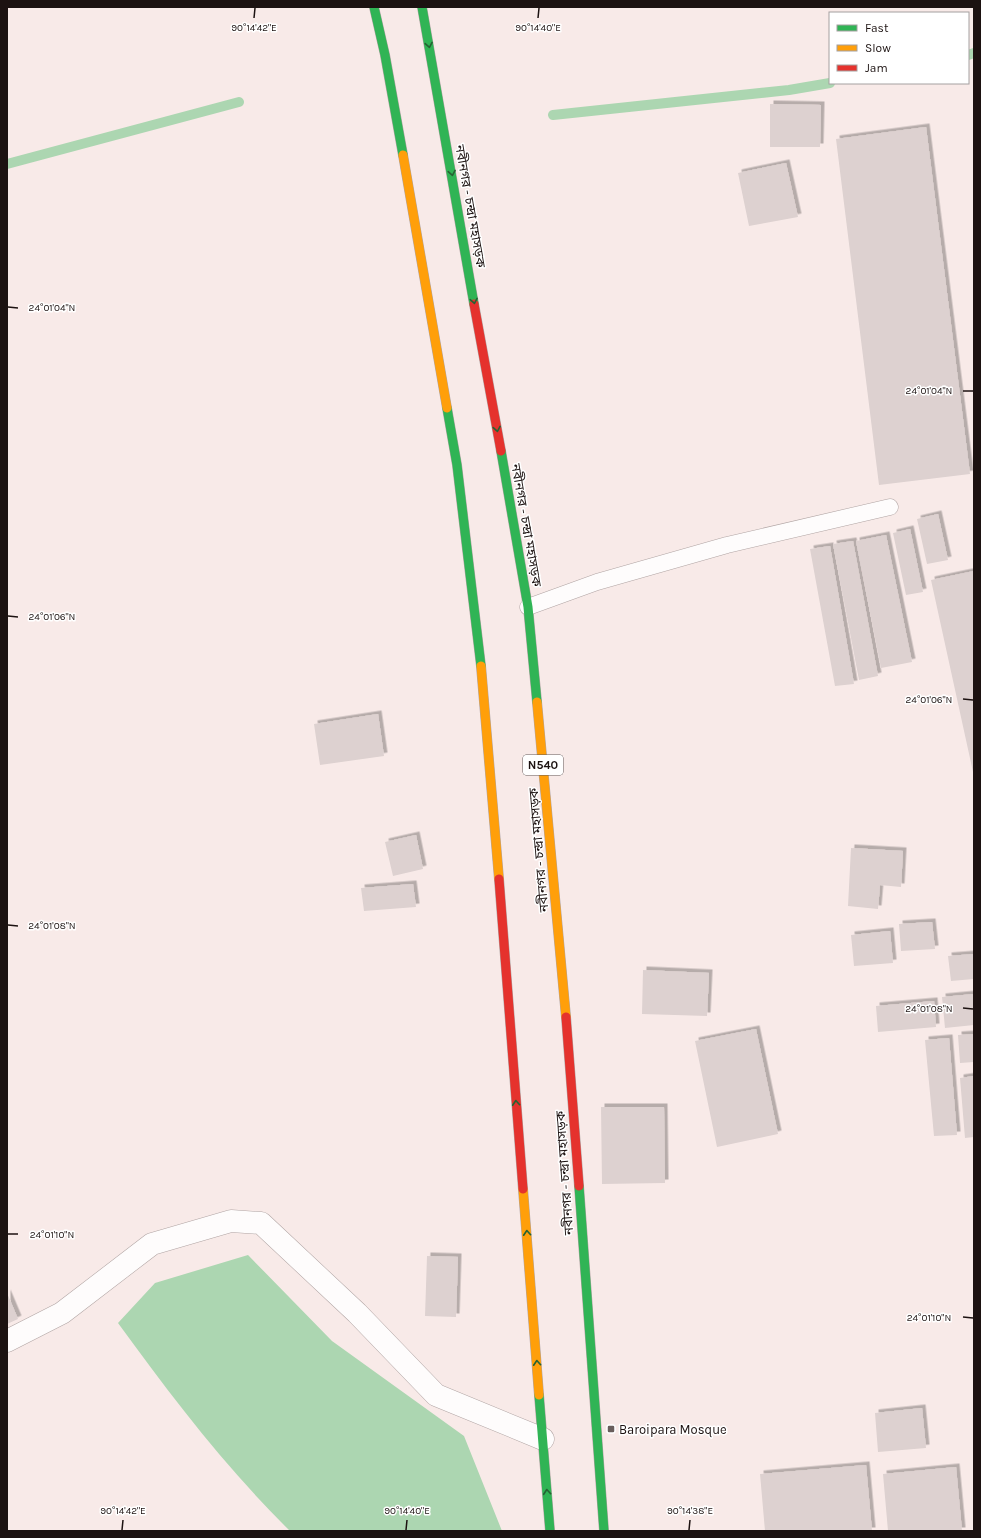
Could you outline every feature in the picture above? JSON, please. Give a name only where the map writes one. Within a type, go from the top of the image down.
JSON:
[{"type":"highway","points":[[374,7],[385,56],[457,465],[482,672],[550,1531]]},
{"type":"highway","name":"নবীনগর - চন্দ্রা মহাসড়ক","points":[[422,7],[528,607],[566,1012],[604,1531]]},
{"type":"street","points":[[7,1341],[62,1313],[152,1244],[231,1221],[261,1223],[357,1313],[436,1395],[543,1438]]},
{"type":"lane","points":[[528,607],[597,582],[719,547],[890,507]]},
{"type":"shaded area","points":[[248,1255],[332,1341],[464,1436],[502,1531],[290,1531],[266,1507],[200,1431],[118,1323],[155,1283]]},
{"type":"building","points":[[770,104],[821,105],[820,147],[770,147]]},
{"type":"building","points":[[926,127],[970,474],[879,485],[836,139]]},
{"type":"building","points":[[786,163],[798,217],[749,226],[738,173]]},
{"type":"building","points":[[938,514],[948,560],[927,564],[917,519]]},
{"type":"building","points":[[910,529],[923,592],[906,595],[893,533]]},
{"type":"building","points":[[886,535],[912,662],[881,668],[856,541]]},
{"type":"building","points":[[853,541],[878,676],[859,680],[833,544]]},
{"type":"building","points":[[830,546],[854,684],[835,686],[810,549]]},
{"type":"building","points":[[974,571],[974,772],[973,772],[931,580]]},
{"type":"building","points":[[378,714],[384,756],[320,765],[314,724]]},
{"type":"building","points":[[416,835],[423,869],[393,876],[385,842]]},
{"type":"building","points":[[851,848],[903,851],[901,887],[880,885],[878,909],[848,906]]},
{"type":"building","points":[[413,884],[416,907],[364,911],[361,888]]},
{"type":"building","points":[[932,922],[935,949],[901,951],[899,924]]},
{"type":"building","points":[[890,931],[893,963],[854,966],[851,935]]},
{"type":"building","points":[[974,954],[974,979],[951,981],[948,956]]},
{"type":"building","points":[[643,970],[709,973],[707,1016],[642,1014]]},
{"type":"building","points":[[974,994],[974,1025],[945,1028],[942,997]]},
{"type":"building","points":[[934,1001],[936,1027],[878,1032],[876,1006]]},
{"type":"building","points":[[756,1029],[778,1134],[717,1147],[695,1041]]},
{"type":"building","points":[[974,1034],[974,1062],[960,1063],[958,1035]]},
{"type":"building","points":[[949,1038],[957,1135],[934,1136],[925,1040]]},
{"type":"building","points":[[974,1076],[974,1137],[965,1138],[960,1078]]},
{"type":"building","points":[[601,1107],[664,1107],[665,1183],[602,1184]]},
{"type":"building","points":[[427,1256],[458,1257],[456,1317],[425,1316]]},
{"type":"building","points":[[7,1293],[18,1319],[7,1324]]},
{"type":"building","points":[[922,1408],[926,1448],[878,1452],[875,1413]]},
{"type":"building","points":[[866,1465],[872,1531],[765,1531],[760,1474]]},
{"type":"building","points":[[956,1467],[962,1531],[888,1531],[883,1474]]},
{"type":"waterway","points":[[969,55],[974,53]]},
{"type":"waterway","points":[[553,115],[789,90],[829,83]]},
{"type":"waterway","points":[[7,164],[239,102]]},
{"type":"traffic: fast","points":[[374,7],[385,55],[403,155]]},
{"type":"traffic: fast","points":[[422,7],[474,304]]},
{"type":"traffic: fast","points":[[447,408],[457,465],[481,666]]},
{"type":"traffic: fast","points":[[501,451],[528,607],[537,702]]},
{"type":"traffic: fast","points":[[579,1186],[604,1531]]},
{"type":"traffic: fast","points":[[539,1395],[550,1531]]},
{"type":"traffic: slow","points":[[403,155],[447,408]]},
{"type":"traffic: slow","points":[[481,666],[499,879]]},
{"type":"traffic: slow","points":[[537,702],[566,1017]]},
{"type":"traffic: slow","points":[[523,1189],[539,1395]]},
{"type":"traffic: jam","points":[[474,304],[501,451]]},
{"type":"traffic: jam","points":[[499,879],[523,1189]]},
{"type":"traffic: jam","points":[[566,1017],[579,1186]]},
{"type":"place","name":"Baroipara Mosque","points":[[611,1429]]}]
